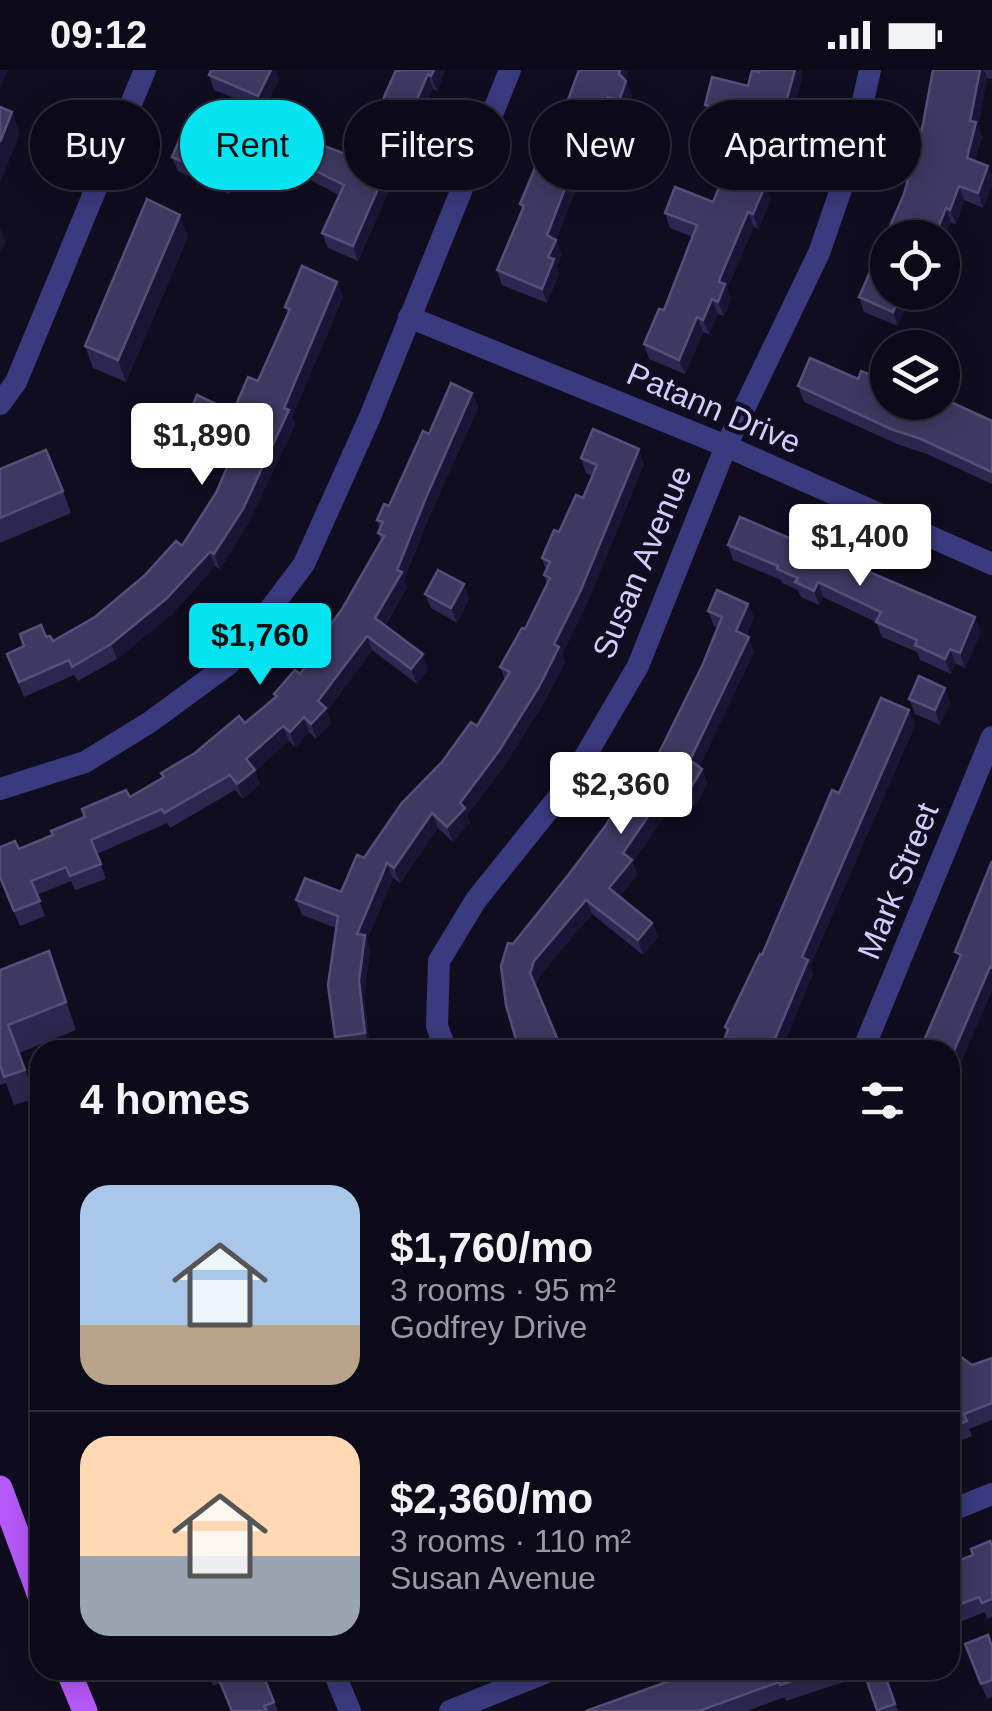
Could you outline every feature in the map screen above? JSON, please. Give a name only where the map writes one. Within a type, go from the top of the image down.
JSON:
[{"type":"main road","points":[[0,1488],[30,1569]]},
{"type":"main road","points":[[72,1680],[84,1711]]},
{"type":"street","points":[[0,404],[16,382],[145,70]]},
{"type":"street","points":[[1,784],[85,762],[150,722],[229,664],[304,564],[369,419],[510,70]]},
{"type":"street","name":"Susan Avenue","points":[[442,1040],[437,1026],[440,960],[476,900],[569,784],[638,666],[726,446],[819,253],[847,172],[870,70]]},
{"type":"street","name":"Patann Drive","points":[[409,317],[726,446],[992,564]]},
{"type":"street","name":"Mark Street","points":[[867,1040],[992,737]]},
{"type":"street","points":[[960,1507],[992,1494]]},
{"type":"street","points":[[338,1680],[350,1711]]},
{"type":"street","points":[[450,1711],[527,1680]]},
{"type":"building","points":[[211,70],[271,70],[258,96],[209,75]]},
{"type":"building","points":[[396,70],[434,70],[431,76],[428,74],[417,100],[383,100]]},
{"type":"building","points":[[579,70],[620,70],[626,81],[619,100],[568,100]]},
{"type":"building","points":[[752,70],[795,70],[787,100],[706,100],[712,77],[748,86]]},
{"type":"building","points":[[933,70],[980,70],[970,121],[976,122],[967,158],[988,166],[978,193],[959,186],[950,210],[946,208],[941,220],[893,220],[905,190],[921,190],[923,124]]},
{"type":"building","points":[[0,107],[12,112],[0,142]]},
{"type":"building","points":[[180,138],[180,160],[172,157]]},
{"type":"building","points":[[324,146],[344,153],[344,185],[324,175]]},
{"type":"building","points":[[530,180],[530,190],[565,190],[547,235],[556,240],[548,257],[554,259],[542,289],[497,270],[524,206],[520,204]]},
{"type":"building","points":[[344,185],[344,190],[377,190],[353,246],[322,233]]},
{"type":"building","points":[[675,187],[713,202],[718,190],[763,190],[753,214],[748,212],[720,278],[719,282],[725,284],[718,302],[712,299],[703,320],[697,317],[679,360],[644,344],[659,309],[664,310],[697,225],[665,213]]},
{"type":"building","points":[[147,199],[180,215],[118,360],[85,346]]},
{"type":"building","points":[[302,266],[337,282],[284,408],[289,410],[243,509],[214,554],[210,552],[166,599],[111,644],[72,667],[69,660],[19,682],[7,654],[24,646],[20,634],[41,625],[46,637],[53,641],[95,617],[144,576],[176,541],[182,546],[216,493],[240,437],[189,414],[197,395],[233,412],[248,377],[258,381],[290,309],[285,307]]},
{"type":"building","points":[[870,272],[870,302],[859,297]]},
{"type":"building","points":[[810,358],[858,379],[861,371],[870,374],[870,419],[798,386]]},
{"type":"building","points":[[451,383],[472,393],[397,570],[402,572],[375,618],[423,654],[411,669],[367,636],[318,701],[326,708],[311,724],[304,717],[290,732],[283,726],[246,759],[255,770],[237,784],[230,775],[164,813],[162,809],[91,840],[101,864],[70,876],[66,867],[31,881],[40,901],[14,911],[0,877],[0,847],[15,841],[19,849],[85,817],[82,809],[126,790],[130,797],[164,777],[161,773],[195,753],[239,716],[245,723],[277,696],[274,694],[295,670],[300,674],[324,641],[320,639],[384,536],[378,533],[383,522],[377,520],[384,504],[389,506],[423,431],[429,434]]},
{"type":"building","points":[[960,406],[992,421],[992,472],[921,439],[872,420],[960,420]]},
{"type":"building","points":[[593,429],[639,449],[580,592],[554,644],[559,647],[499,751],[460,803],[465,808],[447,827],[432,813],[394,868],[387,863],[357,934],[365,935],[359,981],[365,1033],[335,1037],[328,985],[338,916],[296,900],[305,878],[341,892],[357,855],[364,858],[401,804],[442,762],[471,722],[477,726],[510,672],[500,667],[522,628],[525,629],[550,578],[544,575],[550,562],[542,558],[554,530],[559,532],[576,495],[583,498],[597,465],[581,458]]},
{"type":"building","points":[[46,450],[63,491],[0,518],[0,469]]},
{"type":"building","points":[[740,517],[975,617],[960,653],[950,649],[945,659],[915,645],[917,640],[876,622],[881,612],[818,582],[814,591],[795,582],[798,578],[777,569],[778,566],[728,545]]},
{"type":"building","points":[[438,570],[464,584],[451,608],[425,594]]},
{"type":"building","points":[[717,590],[748,604],[736,631],[749,637],[690,760],[702,769],[689,791],[680,786],[670,800],[662,796],[623,853],[632,860],[609,888],[652,923],[638,940],[586,900],[534,961],[530,973],[558,1040],[516,1040],[501,966],[508,943],[513,944],[569,874],[629,788],[635,792],[661,749],[722,617],[708,611]]},
{"type":"building","points":[[919,676],[945,688],[935,710],[909,699]]},
{"type":"building","points":[[881,698],[909,710],[802,957],[808,960],[774,1040],[724,1040],[728,1029],[725,1027],[762,955],[832,790],[839,793]]},
{"type":"building","points":[[992,861],[992,968],[959,1040],[924,1040],[961,955],[955,952]]},
{"type":"building","points":[[49,951],[66,1002],[8,1025],[25,1070],[4,1077],[0,1065],[0,970]]},
{"type":"building","points":[[960,1356],[972,1365],[992,1358],[992,1403],[964,1414],[967,1421],[960,1424]]},
{"type":"building","points":[[990,1541],[992,1599],[982,1603],[979,1597],[960,1604],[960,1560],[973,1555],[971,1549]]},
{"type":"building","points":[[988,1635],[992,1680],[981,1684],[965,1644]]},
{"type":"building","points":[[219,1680],[265,1680],[274,1702],[264,1706],[267,1711],[232,1711]]},
{"type":"building","points":[[672,1680],[795,1680],[780,1685],[779,1682],[699,1711],[586,1711]]},
{"type":"building","points":[[866,1680],[887,1680],[895,1704],[877,1710]]}]
